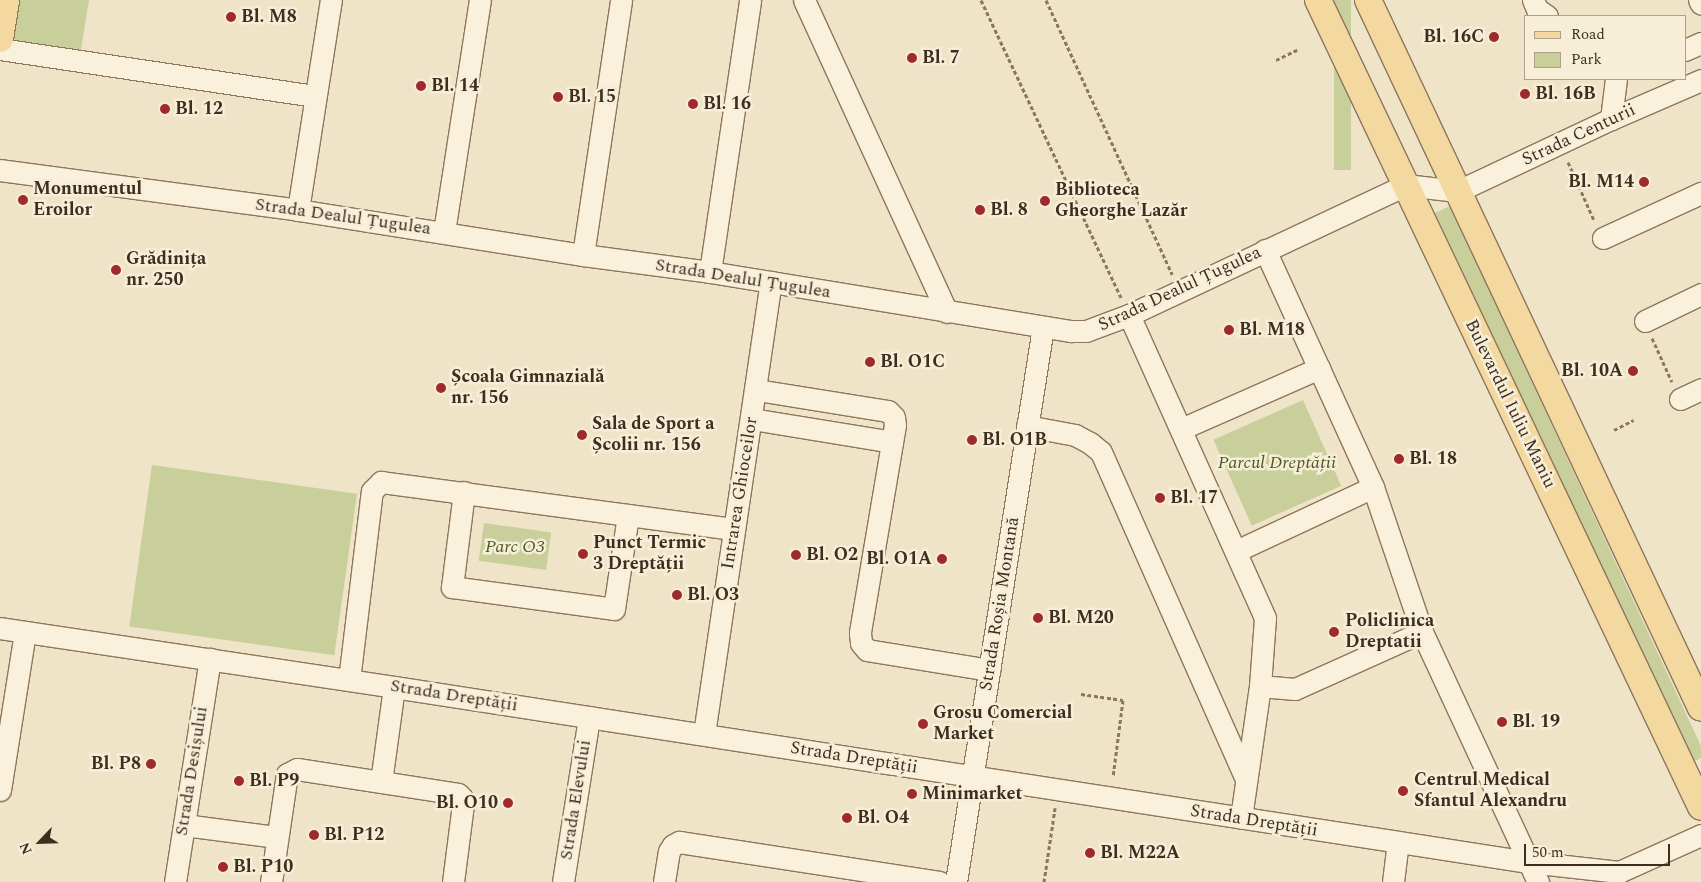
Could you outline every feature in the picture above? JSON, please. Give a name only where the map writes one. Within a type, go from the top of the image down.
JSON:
[{"type":"main road","points":[[0,39],[6,0]]},
{"type":"main road","name":"Bulevardul Iuliu Maniu","points":[[1318,0],[1404,185],[1701,807]]},
{"type":"main road","points":[[1368,0],[1701,708]]},
{"type":"street","points":[[298,210],[331,0]]},
{"type":"street","points":[[444,232],[480,0]]},
{"type":"street","points":[[583,255],[621,0]]},
{"type":"street","points":[[710,272],[750,0]]},
{"type":"street","points":[[804,0],[947,312]]},
{"type":"street","points":[[1533,0],[1537,9],[1546,15]]},
{"type":"street","points":[[1699,0],[1701,4]]},
{"type":"street","points":[[1686,50],[1701,43]]},
{"type":"street","points":[[0,49],[316,96]]},
{"type":"street","points":[[1612,119],[1618,80]]},
{"type":"street","name":"Strada Centurii","points":[[1458,191],[1559,143],[1701,80]]},
{"type":"street","name":"Strada Dealul Țugulea","points":[[0,170],[298,210],[583,255],[710,272],[1043,327],[1086,331],[1129,314],[1404,185]]},
{"type":"street","points":[[1404,185],[1458,191]]},
{"type":"street","points":[[1603,238],[1701,193]]},
{"type":"street","points":[[1265,250],[1374,487],[1422,632],[1538,882]]},
{"type":"street","name":"Intrarea Ghioceilor","points":[[704,734],[734,529],[757,390],[771,282]]},
{"type":"street","points":[[1645,321],[1701,294]]},
{"type":"street","points":[[1129,314],[1265,618],[1260,686],[1241,818]]},
{"type":"street","name":"Strada Roșia Montană","points":[[956,882],[1043,327]]},
{"type":"street","points":[[1181,429],[1319,368]]},
{"type":"street","points":[[1680,399],[1701,389]]},
{"type":"street","points":[[757,390],[888,411],[894,417],[892,442],[860,633],[862,643],[867,650],[989,670]]},
{"type":"street","points":[[752,419],[892,442]]},
{"type":"street","points":[[1028,426],[1075,435],[1101,452],[1247,780]]},
{"type":"street","points":[[348,680],[372,491],[375,486],[387,481],[734,529]]},
{"type":"street","points":[[1236,551],[1374,487]]},
{"type":"street","points":[[464,492],[452,587],[614,609],[628,515]]},
{"type":"street","name":"Strada Dreptății","points":[[0,628],[704,734],[1057,791],[1529,862],[1619,872],[1701,835]]},
{"type":"street","points":[[0,790],[25,632]]},
{"type":"street","points":[[1260,686],[1295,689],[1422,632]]},
{"type":"street","name":"Strada Desișului","points":[[175,882],[210,659]]},
{"type":"street","points":[[381,782],[394,687]]},
{"type":"street","name":"Strada Elevului","points":[[563,882],[589,717]]},
{"type":"street","points":[[271,882],[287,774],[297,769],[458,794],[464,804],[452,882]]},
{"type":"street","points":[[184,825],[277,838]]},
{"type":"street","points":[[664,882],[669,851],[673,845],[680,842],[939,882]]},
{"type":"street","points":[[1393,882],[1398,843]]},
{"type":"path","points":[[981,0],[1129,314]]},
{"type":"path","points":[[1046,0],[1180,290]]},
{"type":"path","points":[[1276,60],[1299,49]]},
{"type":"path","points":[[1559,143],[1603,238]]},
{"type":"path","points":[[1645,321],[1680,399]]},
{"type":"path","points":[[1614,430],[1634,420]]},
{"type":"path","points":[[1082,694],[1123,700],[1110,798]]},
{"type":"path","points":[[1044,882],[1057,791]]},
{"type":"green space","points":[[14,0],[89,0],[81,50],[8,39]]},
{"type":"green space","points":[[1334,0],[1351,0],[1351,170],[1334,170]]},
{"type":"green space","points":[[1450,206],[1701,746],[1701,758],[1690,763],[1435,213]]},
{"type":"green space","name":"Parcul Dreptății","points":[[1303,400],[1341,486],[1252,526],[1213,440]]},
{"type":"green space","points":[[152,465],[357,494],[334,655],[129,626]]},
{"type":"green space","name":"Parc O3","points":[[484,523],[551,532],[546,570],[479,561]]},
{"type":"place","name":"Bl. M8","points":[[231,17]]},
{"type":"place","name":"Bl. 16C","points":[[1494,37]]},
{"type":"place","name":"Bl. 7","points":[[912,58]]},
{"type":"place","name":"Bl. 14","points":[[421,86]]},
{"type":"place","name":"Bl. 16B","points":[[1525,94]]},
{"type":"place","name":"Bl. 15","points":[[558,97]]},
{"type":"place","name":"Bl. 16","points":[[693,104]]},
{"type":"place","name":"Bl. 12","points":[[165,109]]},
{"type":"place","name":"Bl. M14","points":[[1644,182]]},
{"type":"place","name":"Monumentul Eroilor","points":[[23,200]]},
{"type":"place","name":"Biblioteca Gheorghe Lazăr","points":[[1045,201]]},
{"type":"place","name":"Bl. 8","points":[[980,210]]},
{"type":"place","name":"Grădinița nr. 250","points":[[116,270]]},
{"type":"place","name":"Bl. M18","points":[[1229,330]]},
{"type":"place","name":"Bl. O1C","points":[[870,362]]},
{"type":"place","name":"Bl. 10A","points":[[1633,371]]},
{"type":"place","name":"Școala Gimnazială nr. 156","points":[[441,388]]},
{"type":"place","name":"Sala de Sport a Școlii nr. 156","points":[[582,435]]},
{"type":"place","name":"Bl. O1B","points":[[972,440]]},
{"type":"place","name":"Bl. 18","points":[[1399,459]]},
{"type":"place","name":"Bl. 17","points":[[1160,498]]},
{"type":"place","name":"Punct Termic 3 Dreptății","points":[[583,554]]},
{"type":"place","name":"Bl. O2","points":[[796,555]]},
{"type":"place","name":"Bl. O1A","points":[[942,559]]},
{"type":"place","name":"Bl. O3","points":[[677,595]]},
{"type":"place","name":"Bl. M20","points":[[1038,618]]},
{"type":"place","name":"Policlinica Dreptatii","points":[[1334,632]]},
{"type":"place","name":"Bl. 19","points":[[1502,722]]},
{"type":"place","name":"Grosu Comercial Market","points":[[923,724]]},
{"type":"place","name":"Bl. P8","points":[[151,764]]},
{"type":"place","name":"Bl. P9","points":[[239,781]]},
{"type":"place","name":"Centrul Medical Sfantul Alexandru","points":[[1403,791]]},
{"type":"place","name":"Minimarket","points":[[912,794]]},
{"type":"place","name":"Bl. O10","points":[[508,803]]},
{"type":"place","name":"Bl. O4","points":[[847,818]]},
{"type":"place","name":"Bl. P12","points":[[314,835]]},
{"type":"place","name":"Bl. M22A","points":[[1090,853]]},
{"type":"place","name":"Bl. P10","points":[[223,867]]}]
